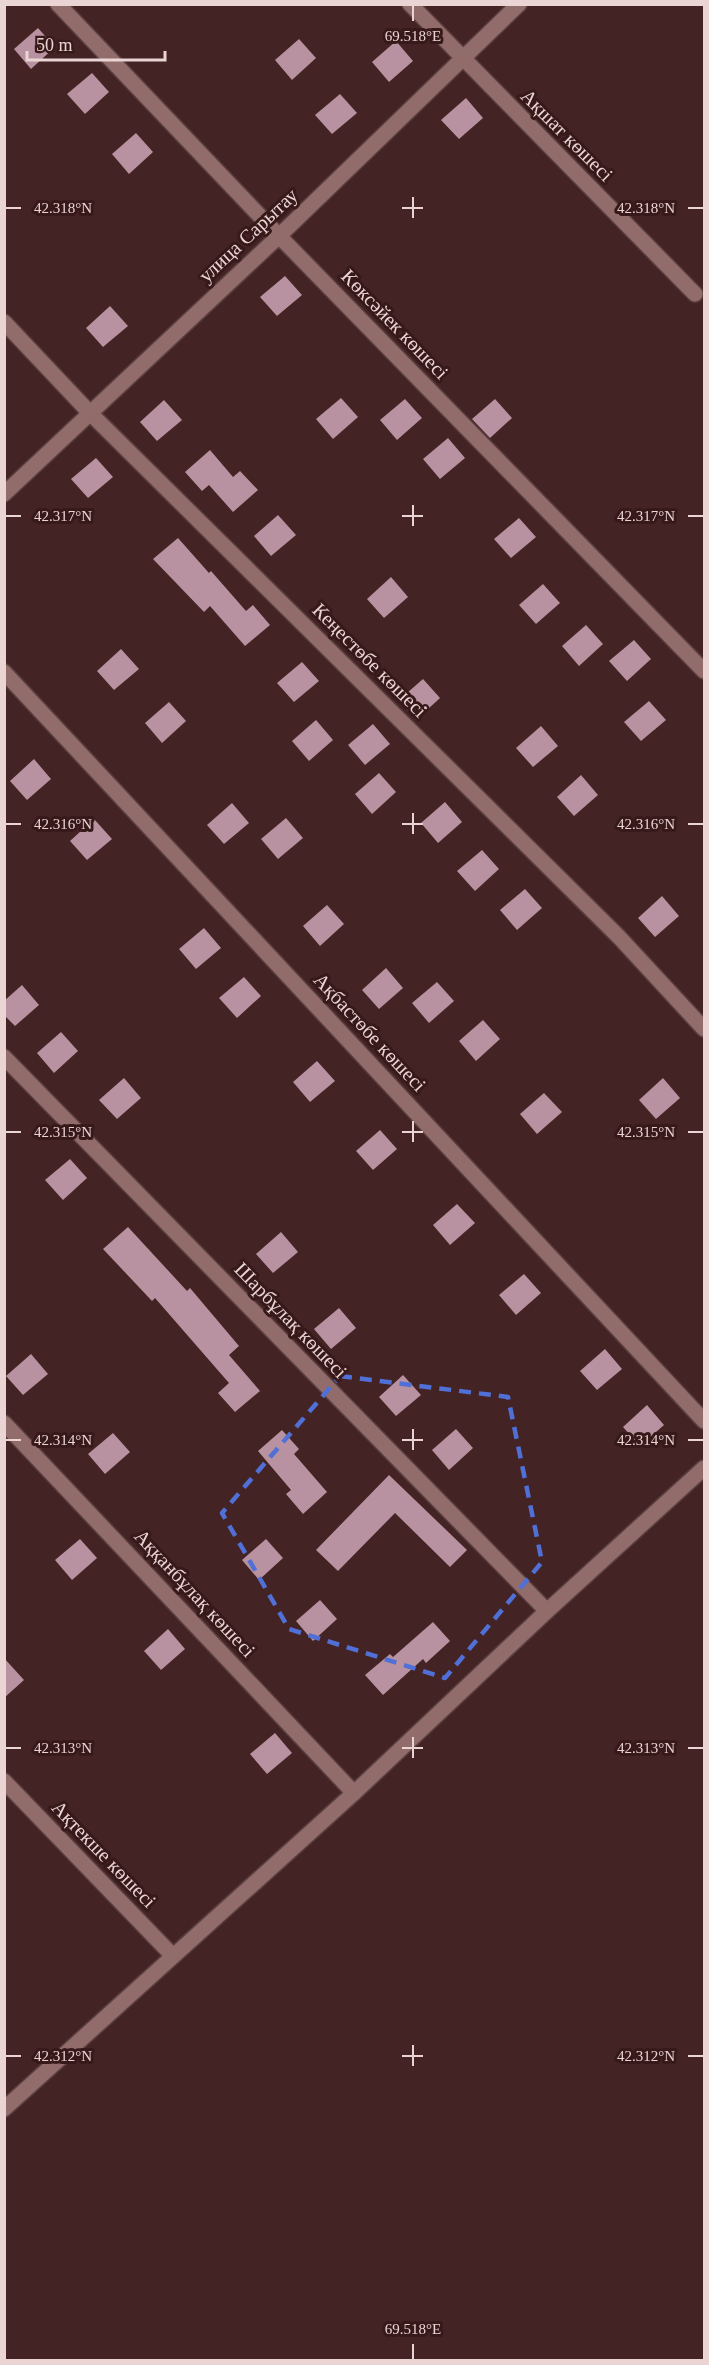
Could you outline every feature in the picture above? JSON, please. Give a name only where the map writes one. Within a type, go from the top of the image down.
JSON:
[{"type":"street","name":"Көксәйек көшесі","points":[[58,4],[279,236],[705,671]]},
{"type":"street","name":"Ақшат көшесі","points":[[410,4],[695,294]]},
{"type":"street","name":"улица Сарытау","points":[[4,494],[279,236],[519,4]]},
{"type":"street","name":"Кеңестөбе көшесі","points":[[4,322],[89,412],[619,937],[705,1029]]},
{"type":"street","name":"Ақбастөбе көшесі","points":[[4,672],[705,1421]]},
{"type":"street","name":"Шарбұлақ көшесі","points":[[4,1057],[546,1611]]},
{"type":"street","name":"Аққанбұлақ көшесі","points":[[4,1423],[354,1793]]},
{"type":"street","points":[[4,2109],[354,1793],[546,1611],[705,1468]]},
{"type":"street","name":"Ақтекше көшесі","points":[[4,1781],[174,1956]]},
{"type":"highlighted area","points":[[340,1376],[508,1397],[542,1562],[445,1678],[289,1629],[222,1513]]},
{"type":"building","points":[[38,28],[55,47],[31,69],[14,49]]},
{"type":"building","points":[[299,39],[316,58],[292,80],[275,60]]},
{"type":"building","points":[[396,41],[413,61],[389,82],[372,62]]},
{"type":"building","points":[[92,73],[109,92],[85,114],[67,94]]},
{"type":"building","points":[[340,94],[357,113],[332,134],[315,115]]},
{"type":"building","points":[[466,98],[483,118],[459,139],[441,120]]},
{"type":"building","points":[[136,133],[153,152],[129,174],[112,154]]},
{"type":"building","points":[[285,276],[302,295],[277,316],[260,297]]},
{"type":"building","points":[[110,306],[128,326],[103,347],[86,328]]},
{"type":"building","points":[[341,398],[358,417],[333,439],[316,419]]},
{"type":"building","points":[[405,399],[422,418],[397,440],[380,420]]},
{"type":"building","points":[[495,399],[512,418],[490,438],[472,419]]},
{"type":"building","points":[[164,400],[182,420],[157,441],[140,422]]},
{"type":"building","points":[[448,438],[465,458],[440,479],[423,459]]},
{"type":"building","points":[[210,450],[233,477],[240,471],[258,490],[233,512],[209,485],[202,491],[185,472]]},
{"type":"building","points":[[96,458],[113,477],[88,498],[71,479]]},
{"type":"building","points":[[278,515],[296,535],[271,556],[254,536]]},
{"type":"building","points":[[519,518],[536,537],[511,558],[494,539]]},
{"type":"building","points":[[178,538],[246,611],[253,605],[270,625],[245,646],[210,606],[204,612],[153,559]]},
{"type":"building","points":[[391,577],[408,597],[384,618],[367,599]]},
{"type":"building","points":[[543,584],[560,603],[536,624],[519,605]]},
{"type":"building","points":[[586,625],[603,644],[579,666],[562,646]]},
{"type":"building","points":[[634,640],[651,659],[627,681],[609,661]]},
{"type":"building","points":[[121,649],[139,669],[114,690],[97,671]]},
{"type":"building","points":[[302,662],[319,681],[294,702],[277,683]]},
{"type":"building","points":[[423,679],[440,698],[416,720],[399,700]]},
{"type":"building","points":[[649,701],[666,720],[641,741],[624,722]]},
{"type":"building","points":[[169,702],[186,721],[162,743],[145,723]]},
{"type":"building","points":[[316,720],[333,740],[309,761],[292,741]]},
{"type":"building","points":[[373,724],[390,744],[365,765],[348,745]]},
{"type":"building","points":[[541,726],[558,746],[533,767],[516,748]]},
{"type":"building","points":[[34,759],[51,779],[27,800],[10,781]]},
{"type":"building","points":[[379,773],[396,792],[372,814],[355,794]]},
{"type":"building","points":[[581,775],[598,795],[574,816],[557,797]]},
{"type":"building","points":[[445,802],[462,822],[438,843],[421,823]]},
{"type":"building","points":[[232,803],[249,823],[224,844],[207,825]]},
{"type":"building","points":[[286,818],[303,838],[278,859],[261,839]]},
{"type":"building","points":[[94,819],[112,839],[87,860],[70,841]]},
{"type":"building","points":[[482,850],[499,869],[475,891],[457,871]]},
{"type":"building","points":[[525,889],[542,908],[517,930],[500,910]]},
{"type":"building","points":[[662,896],[679,916],[655,937],[638,918]]},
{"type":"building","points":[[327,905],[344,924],[320,946],[303,926]]},
{"type":"building","points":[[204,928],[221,948],[196,969],[179,949]]},
{"type":"building","points":[[386,968],[403,988],[379,1009],[362,990]]},
{"type":"building","points":[[244,977],[261,996],[237,1018],[219,998]]},
{"type":"building","points":[[437,982],[454,1001],[429,1023],[412,1003]]},
{"type":"building","points":[[22,985],[39,1005],[15,1026],[4,1015],[4,1001]]},
{"type":"building","points":[[483,1020],[500,1039],[476,1061],[459,1041]]},
{"type":"building","points":[[61,1032],[78,1051],[54,1073],[37,1053]]},
{"type":"building","points":[[317,1061],[335,1081],[310,1102],[293,1082]]},
{"type":"building","points":[[124,1078],[141,1098],[117,1119],[99,1100]]},
{"type":"building","points":[[663,1078],[680,1098],[656,1119],[639,1100]]},
{"type":"building","points":[[544,1093],[562,1112],[537,1134],[520,1114]]},
{"type":"building","points":[[380,1130],[397,1149],[373,1170],[356,1151]]},
{"type":"building","points":[[70,1159],[87,1178],[63,1200],[45,1180]]},
{"type":"building","points":[[457,1204],[475,1223],[450,1245],[433,1225]]},
{"type":"building","points":[[128,1227],[187,1291],[190,1288],[239,1346],[229,1355],[260,1391],[235,1412],[218,1393],[229,1383],[155,1298],[152,1301],[103,1249]]},
{"type":"building","points":[[281,1232],[298,1252],[273,1273],[256,1254]]},
{"type":"building","points":[[524,1274],[541,1293],[516,1315],[499,1295]]},
{"type":"building","points":[[339,1308],[356,1328],[331,1349],[314,1329]]},
{"type":"building","points":[[605,1349],[622,1369],[597,1390],[580,1371]]},
{"type":"building","points":[[31,1354],[48,1374],[23,1395],[6,1376]]},
{"type":"building","points":[[403,1375],[421,1395],[396,1416],[379,1397]]},
{"type":"building","points":[[647,1405],[664,1425],[640,1446],[623,1427]]},
{"type":"building","points":[[456,1429],[473,1448],[449,1470],[432,1450]]},
{"type":"building","points":[[282,1430],[299,1449],[294,1454],[327,1492],[303,1514],[286,1494],[291,1490],[258,1451]]},
{"type":"building","points":[[113,1433],[130,1452],[105,1474],[88,1454]]},
{"type":"building","points":[[389,1475],[467,1550],[450,1567],[395,1513],[338,1571],[316,1550]]},
{"type":"building","points":[[80,1539],[97,1558],[72,1580],[55,1560]]},
{"type":"building","points":[[266,1539],[283,1558],[259,1580],[242,1560]]},
{"type":"building","points":[[320,1600],[337,1619],[313,1641],[296,1621]]},
{"type":"building","points":[[433,1622],[450,1641],[426,1663],[423,1659],[383,1695],[365,1675],[390,1654],[393,1657]]},
{"type":"building","points":[[168,1629],[185,1649],[161,1670],[144,1651]]},
{"type":"building","points":[[4,1658],[24,1680],[4,1698]]},
{"type":"building","points":[[275,1733],[292,1753],[267,1774],[250,1754]]}]
